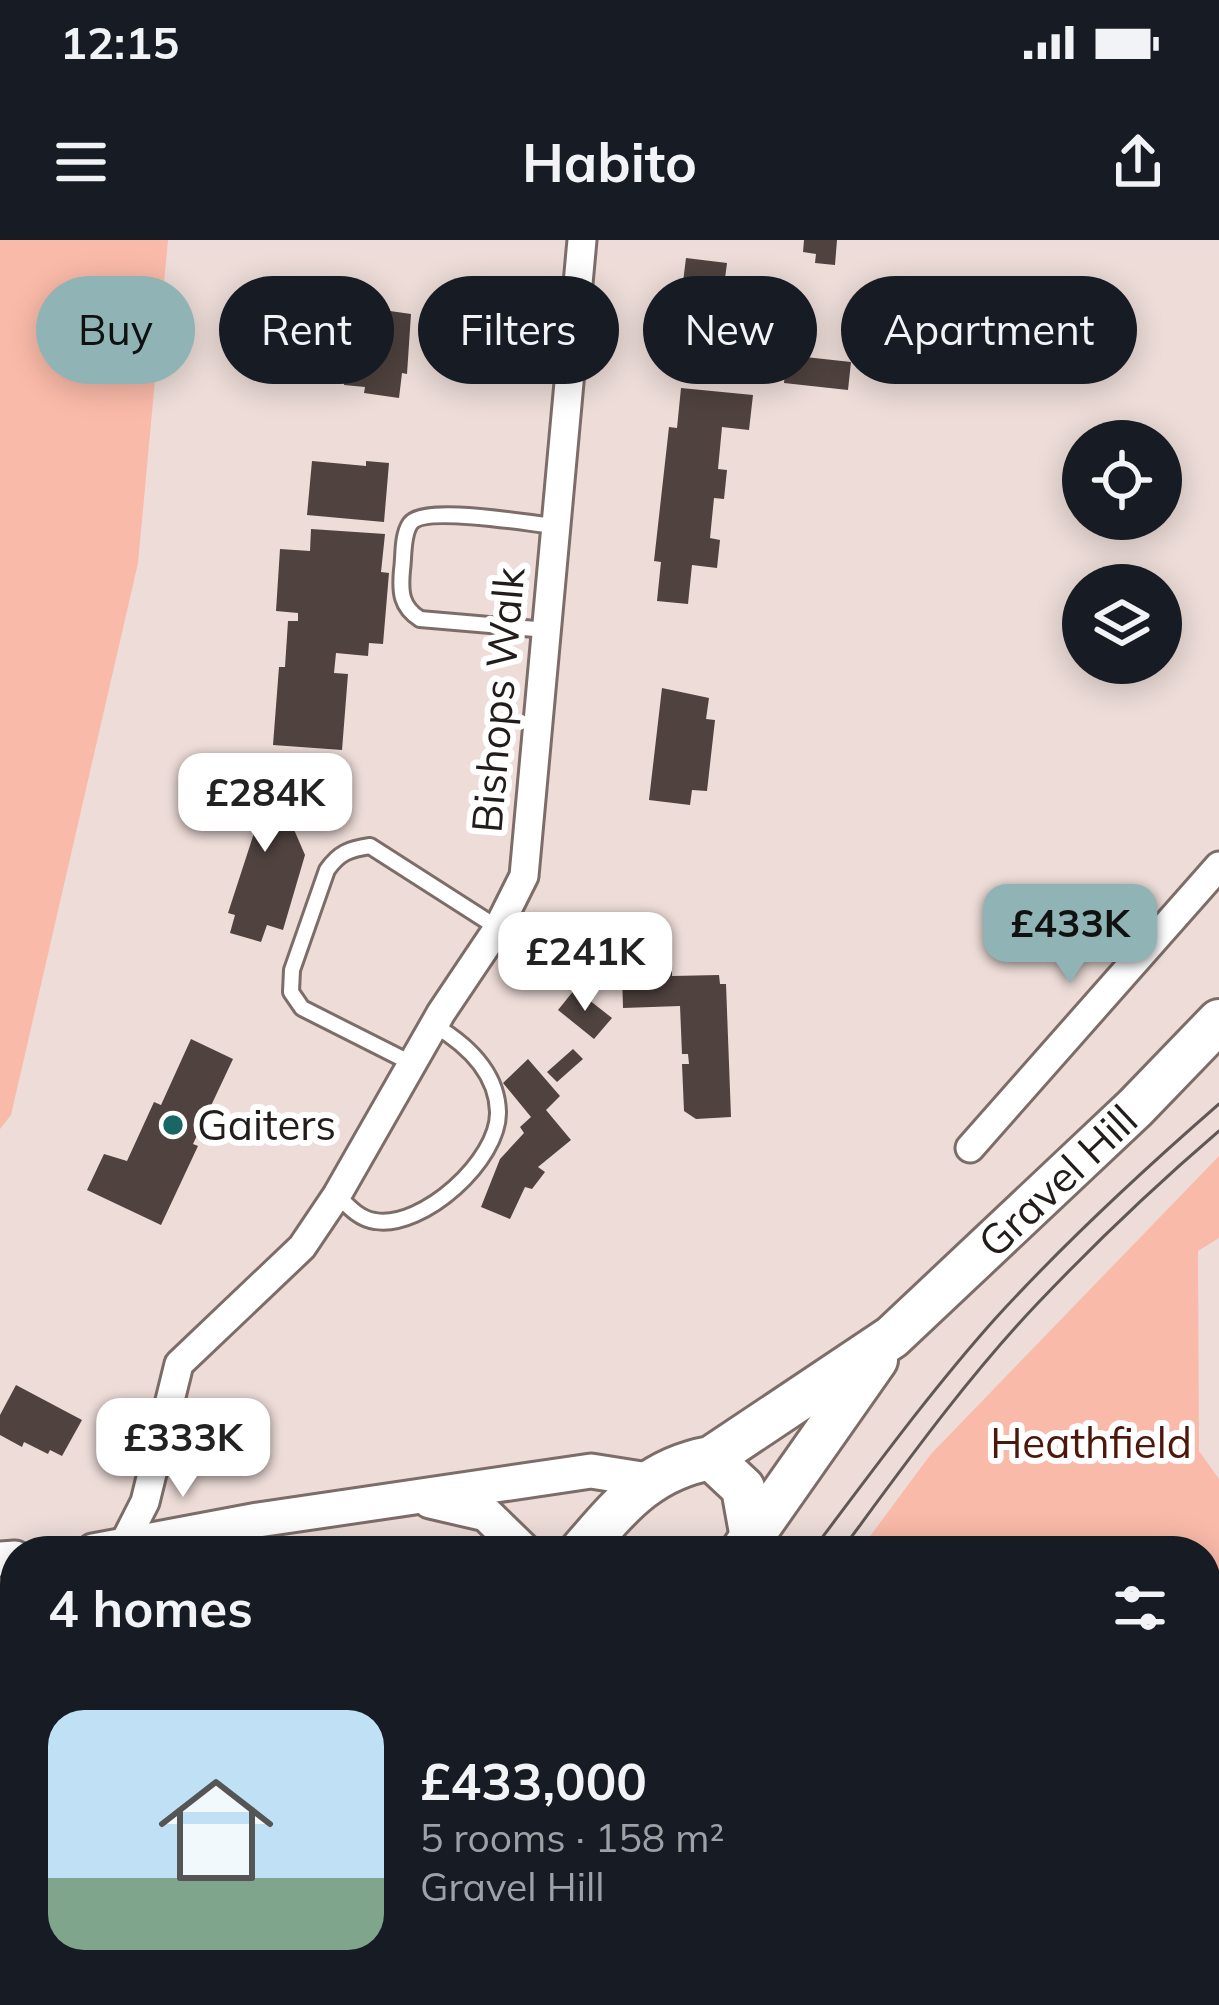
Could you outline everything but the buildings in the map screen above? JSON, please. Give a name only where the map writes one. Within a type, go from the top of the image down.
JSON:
[{"type":"main road","name":"Gravel Hill","points":[[595,1536],[648,1480],[687,1462],[711,1458],[892,1337],[1135,1108],[1219,1021]]},
{"type":"main road","name":"Gravel Hill","points":[[753,1536],[892,1337]]},
{"type":"main road","name":"Gravel Hill","points":[[711,1458],[743,1488],[746,1536]]},
{"type":"street","name":"Bishops Walk","points":[[121,1536],[145,1502],[179,1364],[302,1247],[434,1025],[498,928],[524,876],[582,240]]},
{"type":"street","name":"Gravel Hill","points":[[970,1148],[1219,866]]},
{"type":"street","points":[[180,1536],[591,1471],[648,1480]]},
{"type":"street","points":[[411,1497],[486,1514],[509,1536]]},
{"type":"lane","points":[[547,631],[420,619],[402,600],[401,581],[406,538],[418,517],[438,514],[556,526]]},
{"type":"lane","points":[[411,1063],[302,1008],[291,992],[292,970],[327,870],[350,848],[370,846],[498,928]]},
{"type":"lane","points":[[337,1195],[363,1218],[395,1221],[446,1197],[478,1160],[496,1126],[495,1094],[464,1044],[434,1025]]},
{"type":"green space","points":[[0,240],[168,240],[165,276],[36,276],[36,384],[155,384],[138,563],[11,1115],[0,1129]]},
{"type":"green space","name":"Heathfield","points":[[1219,1156],[1219,1238],[1198,1251],[1199,1451],[1219,1479],[1219,1536],[870,1536],[931,1454]]},
{"type":"tram line","points":[[823,1536],[994,1320],[1104,1209],[1219,1104]]},
{"type":"tram line","points":[[852,1536],[1010,1333],[1103,1237],[1219,1131]]},
{"type":"place","name":"Gaiters","points":[[173,1125]]}]
